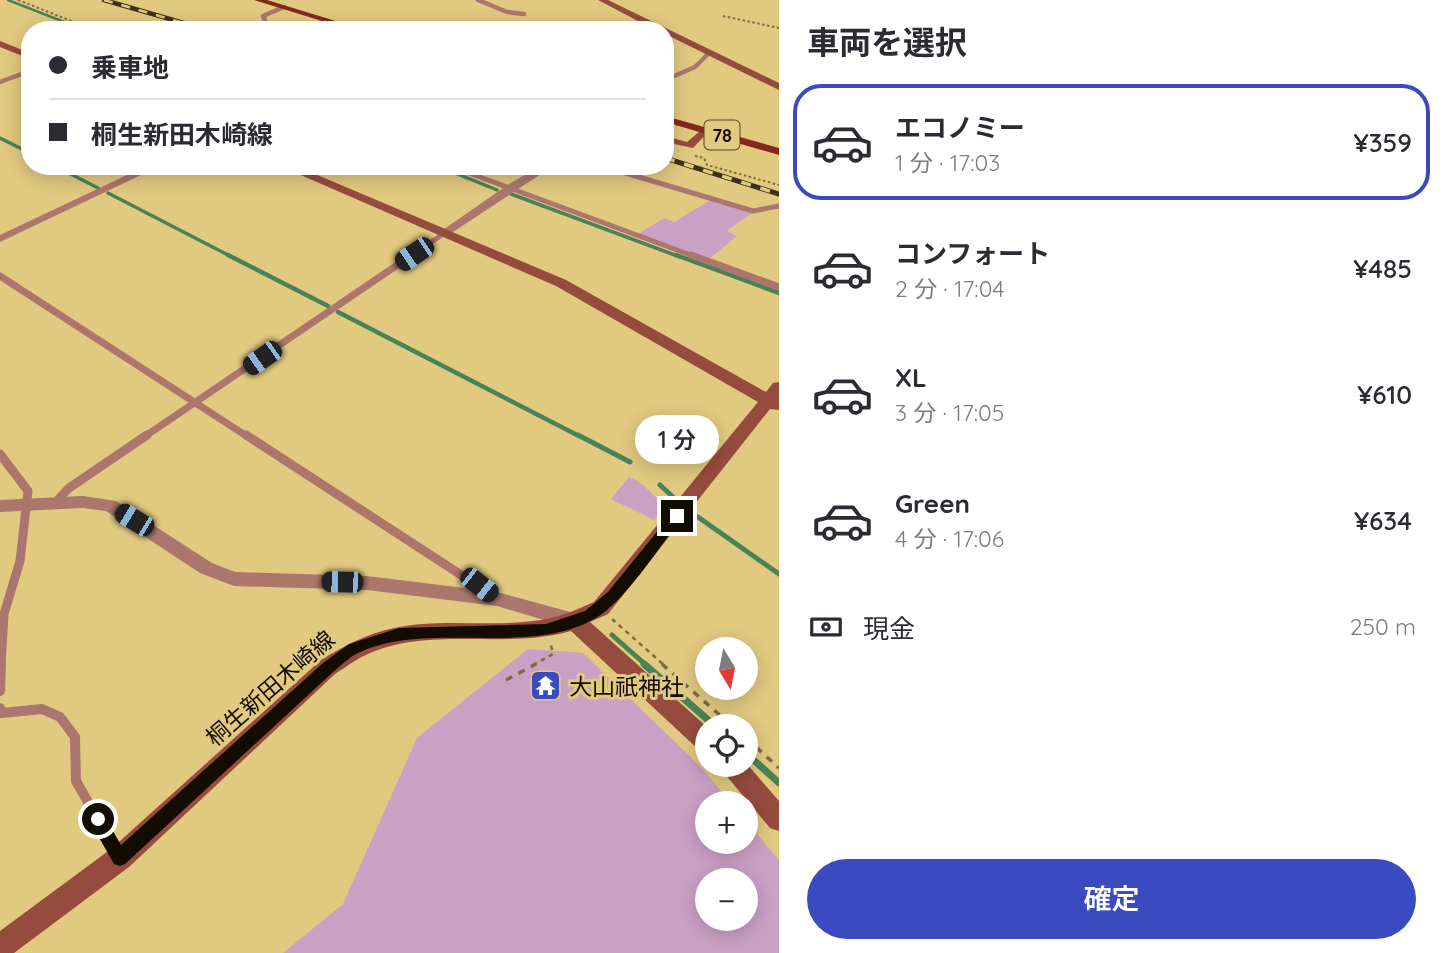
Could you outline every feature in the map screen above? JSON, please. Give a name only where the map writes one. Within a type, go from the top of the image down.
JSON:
[{"type":"main road","points":[[258,0],[331,21]]},
{"type":"main road","points":[[602,0],[645,21]]},
{"type":"main road","points":[[674,35],[779,87]]},
{"type":"main road","points":[[0,44],[21,52]]},
{"type":"main road","name":"78","points":[[674,122],[779,152]]},
{"type":"main road","points":[[674,132],[689,137],[703,132]]},
{"type":"main road","points":[[674,142],[692,145],[703,132]]},
{"type":"main road","points":[[307,175],[561,283],[775,398]]},
{"type":"main road","name":"桐生新田木崎線","points":[[0,947],[120,858],[328,667],[354,648],[399,634],[546,629],[575,621],[601,608],[775,398]]},
{"type":"main road","points":[[575,621],[695,731]]},
{"type":"main road","points":[[742,777],[779,819]]},
{"type":"street","points":[[0,239],[136,175]]},
{"type":"street","points":[[443,233],[533,175]]},
{"type":"street","points":[[0,506],[83,502],[110,505],[206,568],[234,579],[367,583],[497,599],[575,621]]},
{"type":"lane","points":[[478,0],[506,12],[524,14]]},
{"type":"lane","points":[[265,21],[263,16],[284,7]]},
{"type":"lane","points":[[674,76],[695,67],[709,53]]},
{"type":"lane","points":[[0,82],[21,74]]},
{"type":"lane","points":[[473,175],[779,287]]},
{"type":"lane","points":[[632,175],[753,211],[779,206]]},
{"type":"lane","points":[[55,503],[69,488],[443,233]]},
{"type":"lane","points":[[0,276],[198,402],[497,599]]},
{"type":"lane","points":[[0,454],[28,491],[24,505],[20,561],[4,614],[0,691]]},
{"type":"lane","points":[[1,712],[42,709],[60,717],[75,737],[76,781],[120,858]]},
{"type":"path","points":[[18,0],[71,21]]},
{"type":"path","points":[[723,16],[779,28]]},
{"type":"path","points":[[691,154],[704,158],[705,164],[721,170],[779,185]]},
{"type":"path","points":[[601,608],[719,714]]},
{"type":"path","points":[[506,680],[553,654],[550,642]]},
{"type":"path","points":[[758,749],[779,768]]},
{"type":"shaded area","points":[[711,200],[752,213],[727,231],[737,236],[709,259],[638,234],[664,218],[674,222]]},
{"type":"shaded area","points":[[629,477],[666,505],[654,520],[611,499]]},
{"type":"shaded area","points":[[528,649],[583,653],[695,761],[695,777],[709,777],[721,791],[695,791],[695,854],[758,854],[758,835],[779,860],[779,953],[283,953],[343,904],[417,738]]},
{"type":"waterway","points":[[8,0],[62,21]]},
{"type":"waterway","points":[[0,138],[21,148]]},
{"type":"waterway","points":[[73,175],[98,188]]},
{"type":"waterway","points":[[460,175],[497,190]]},
{"type":"waterway","points":[[108,193],[232,257]]},
{"type":"waterway","points":[[511,194],[680,257]]},
{"type":"waterway","points":[[228,255],[328,306]]},
{"type":"waterway","points":[[676,255],[779,293]]},
{"type":"waterway","points":[[338,312],[581,437]]},
{"type":"waterway","points":[[578,435],[630,462]]},
{"type":"waterway","points":[[660,485],[673,497]]},
{"type":"waterway","points":[[698,517],[779,574]]},
{"type":"waterway","points":[[612,635],[646,665]]},
{"type":"waterway","points":[[644,664],[701,714]]},
{"type":"waterway","points":[[758,764],[779,783]]},
{"type":"railway","points":[[104,0],[177,21]]},
{"type":"railway","points":[[674,161],[779,194]]},
{"type":"place","name":"大山祇神社","points":[[546,686]]},
{"type":"route","points":[[98,819],[120,858],[328,667],[354,648],[399,634],[546,629],[589,615],[613,596],[677,516]]}]
